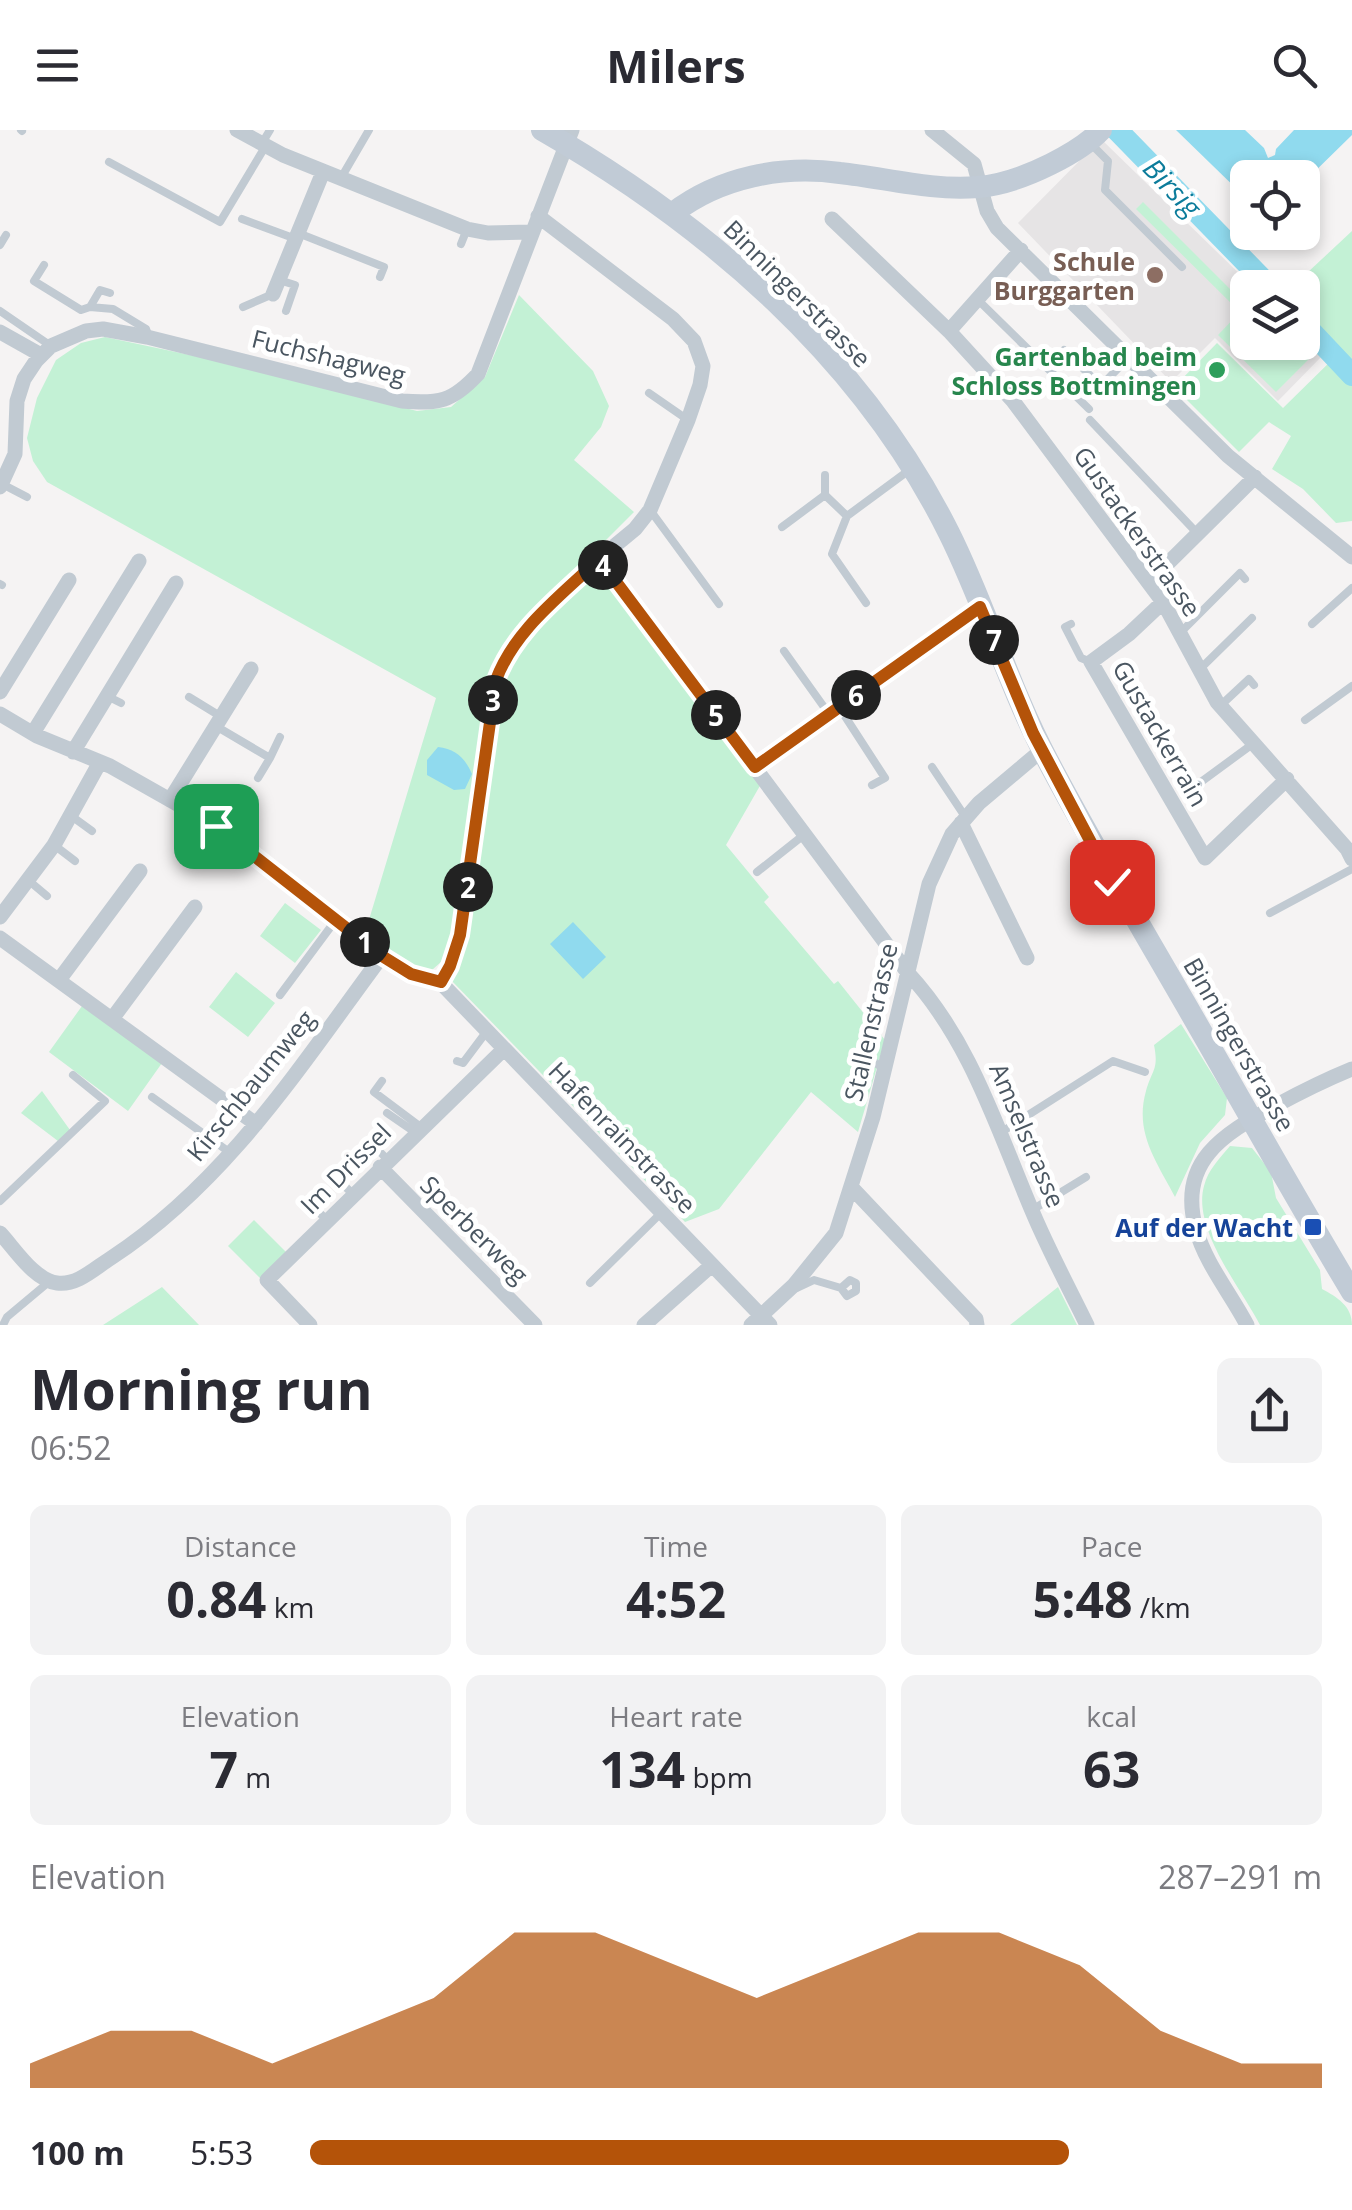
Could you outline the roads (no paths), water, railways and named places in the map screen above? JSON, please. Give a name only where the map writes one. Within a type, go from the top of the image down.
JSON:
[{"type":"main road","name":"Binningerstrasse","points":[[542,130],[569,136],[673,213],[759,286],[822,348],[913,467],[950,534],[1042,750],[1112,882],[1352,1292]]},
{"type":"main road","points":[[673,213],[719,186],[760,174],[826,171],[930,186],[979,187],[1033,173],[1094,133]]},
{"type":"street","points":[[236,130],[265,140],[280,161],[341,178],[464,237],[532,232]]},
{"type":"street","points":[[932,130],[974,164],[979,187],[998,228],[1228,456],[1352,557]]},
{"type":"street","name":"Fuchshagweg","points":[[46,351],[86,331],[103,329],[402,401],[448,400],[478,374],[569,136]]},
{"type":"street","points":[[276,287],[324,172]]},
{"type":"street","points":[[0,714],[32,734],[100,762],[223,832],[382,956],[411,974],[441,982],[460,935],[496,680],[506,654],[522,632],[635,529],[650,510],[688,420],[703,366],[694,340],[673,320],[538,216]]},
{"type":"street","name":"Gustackerstrasse","points":[[832,218],[949,331],[1013,400],[1163,602],[1220,706],[1350,852]]},
{"type":"street","points":[[949,331],[1020,250]]},
{"type":"street","points":[[0,332],[46,351],[24,379],[1,485]]},
{"type":"street","points":[[1149,582],[1255,477]]},
{"type":"street","name":"Amselstrasse","points":[[599,559],[939,1008],[970,1060],[1032,1210],[1087,1325]]},
{"type":"street","points":[[32,734],[139,562]]},
{"type":"street","points":[[0,692],[69,580]]},
{"type":"street","points":[[73,752],[114,700],[176,583]]},
{"type":"street","name":"Gustackerrain","points":[[1163,602],[1091,662],[1205,858],[1287,779]]},
{"type":"street","points":[[755,767],[980,607]]},
{"type":"street","points":[[170,800],[217,721],[250,677]]},
{"type":"street","name":"Stallenstrasse","points":[[761,1322],[804,1279],[836,1233],[853,1189],[929,884],[952,834],[1042,750]]},
{"type":"street","points":[[0,918],[54,845],[100,762]]},
{"type":"street","points":[[964,821],[1027,958]]},
{"type":"street","points":[[58,980],[140,871]]},
{"type":"street","points":[[112,1019],[196,907]]},
{"type":"street","points":[[0,938],[112,1019],[197,1072],[256,1124]]},
{"type":"street","name":"Kirschbaumweg","points":[[50,1282],[76,1281],[123,1250],[156,1226],[232,1154],[382,956]]},
{"type":"street","name":"Hafenrainstrasse","points":[[441,982],[712,1265],[761,1322]]},
{"type":"street","name":"Im Drissel","points":[[304,1323],[266,1280],[504,1049]]},
{"type":"street","points":[[1247,1325],[1202,1245],[1190,1204],[1194,1178],[1216,1142],[1311,1085],[1352,1069]]},
{"type":"street","name":"Sperberweg","points":[[384,1164],[535,1325]]},
{"type":"street","points":[[853,1189],[976,1319],[976,1325]]},
{"type":"street","points":[[0,1233],[50,1282]]},
{"type":"street","points":[[644,1325],[712,1265]]},
{"type":"lane","points":[[341,178],[369,130]]},
{"type":"lane","points":[[1094,133],[1108,161],[1106,190],[1182,267]]},
{"type":"lane","points":[[109,162],[220,222],[265,140]]},
{"type":"lane","points":[[242,218],[384,267],[380,277]]},
{"type":"lane","points":[[0,245],[6,235]]},
{"type":"lane","points":[[44,265],[34,281],[86,308],[113,310],[146,329],[148,338]]},
{"type":"lane","points":[[243,307],[276,287],[295,285],[286,311]]},
{"type":"lane","points":[[86,308],[100,290],[110,293]]},
{"type":"lane","points":[[977,299],[1088,409]]},
{"type":"lane","points":[[86,308],[103,329]]},
{"type":"lane","points":[[0,311],[46,351]]},
{"type":"lane","points":[[1064,350],[1101,386],[1128,358]]},
{"type":"lane","points":[[649,393],[688,420]]},
{"type":"lane","points":[[1090,420],[1198,534]]},
{"type":"lane","points":[[866,603],[832,554],[847,516],[913,467]]},
{"type":"lane","points":[[825,476],[825,495],[847,516]]},
{"type":"lane","points":[[1,485],[27,498]]},
{"type":"lane","points":[[782,527],[825,495]]},
{"type":"lane","points":[[650,510],[719,604]]},
{"type":"lane","points":[[1180,633],[1240,572],[1246,578]]},
{"type":"lane","points":[[1312,624],[1352,588]]},
{"type":"lane","points":[[1200,670],[1252,618]]},
{"type":"lane","points":[[1071,624],[1065,626],[1081,658],[1091,662]]},
{"type":"lane","points":[[784,651],[885,778],[872,785]]},
{"type":"lane","points":[[1220,706],[1249,679],[1254,685]]},
{"type":"lane","points":[[1305,720],[1352,686]]},
{"type":"lane","points":[[189,697],[270,758]]},
{"type":"lane","points":[[258,778],[280,737]]},
{"type":"lane","points":[[1190,790],[1254,742]]},
{"type":"lane","points":[[932,768],[964,821]]},
{"type":"lane","points":[[223,832],[233,812]]},
{"type":"lane","points":[[70,815],[92,831]]},
{"type":"lane","points":[[757,872],[806,834]]},
{"type":"lane","points":[[54,845],[76,861]]},
{"type":"lane","points":[[1270,913],[1352,869]]},
{"type":"lane","points":[[28,880],[47,896]]},
{"type":"lane","points":[[280,995],[335,921]]},
{"type":"lane","points":[[457,1061],[463,1064],[487,1031]]},
{"type":"lane","points":[[860,1054],[884,1069]]},
{"type":"lane","points":[[1000,1133],[1113,1061],[1145,1072]]},
{"type":"lane","points":[[0,1201],[105,1101],[73,1075]]},
{"type":"lane","points":[[382,1082],[374,1092],[419,1130]]},
{"type":"lane","points":[[152,1097],[232,1154]]},
{"type":"lane","points":[[387,1114],[419,1130]]},
{"type":"lane","points":[[371,1143],[384,1164]]},
{"type":"lane","points":[[1032,1210],[1086,1176]]},
{"type":"lane","points":[[335,1178],[353,1194]]},
{"type":"lane","points":[[310,1204],[327,1220]]},
{"type":"lane","points":[[590,1283],[662,1212]]},
{"type":"lane","points":[[804,1279],[841,1288]]},
{"type":"lane","points":[[4,1325],[7,1318],[50,1282]]},
{"type":"water","points":[[1176,130],[1245,130],[1264,148],[1268,158],[1275,155],[1294,130],[1352,130],[1352,135],[1320,166],[1320,160],[1230,160],[1230,182]]},
{"type":"water","points":[[438,747],[455,752],[466,763],[472,774],[465,789],[454,790],[427,775],[427,760]]},
{"type":"water","points":[[573,922],[606,957],[583,979],[550,944]]},
{"type":"waterway","name":"Birsig","points":[[1117,130],[1253,270]]},
{"type":"waterway","name":"Birsig","points":[[1320,341],[1352,375]]},
{"type":"place","name":"Schule Burggarten","points":[[1155,275]]},
{"type":"place","name":"Gartenbad beim Schloss Bottmingen","points":[[1217,370]]},
{"type":"place","name":"Auf der Wacht","points":[[1313,1227]]}]
